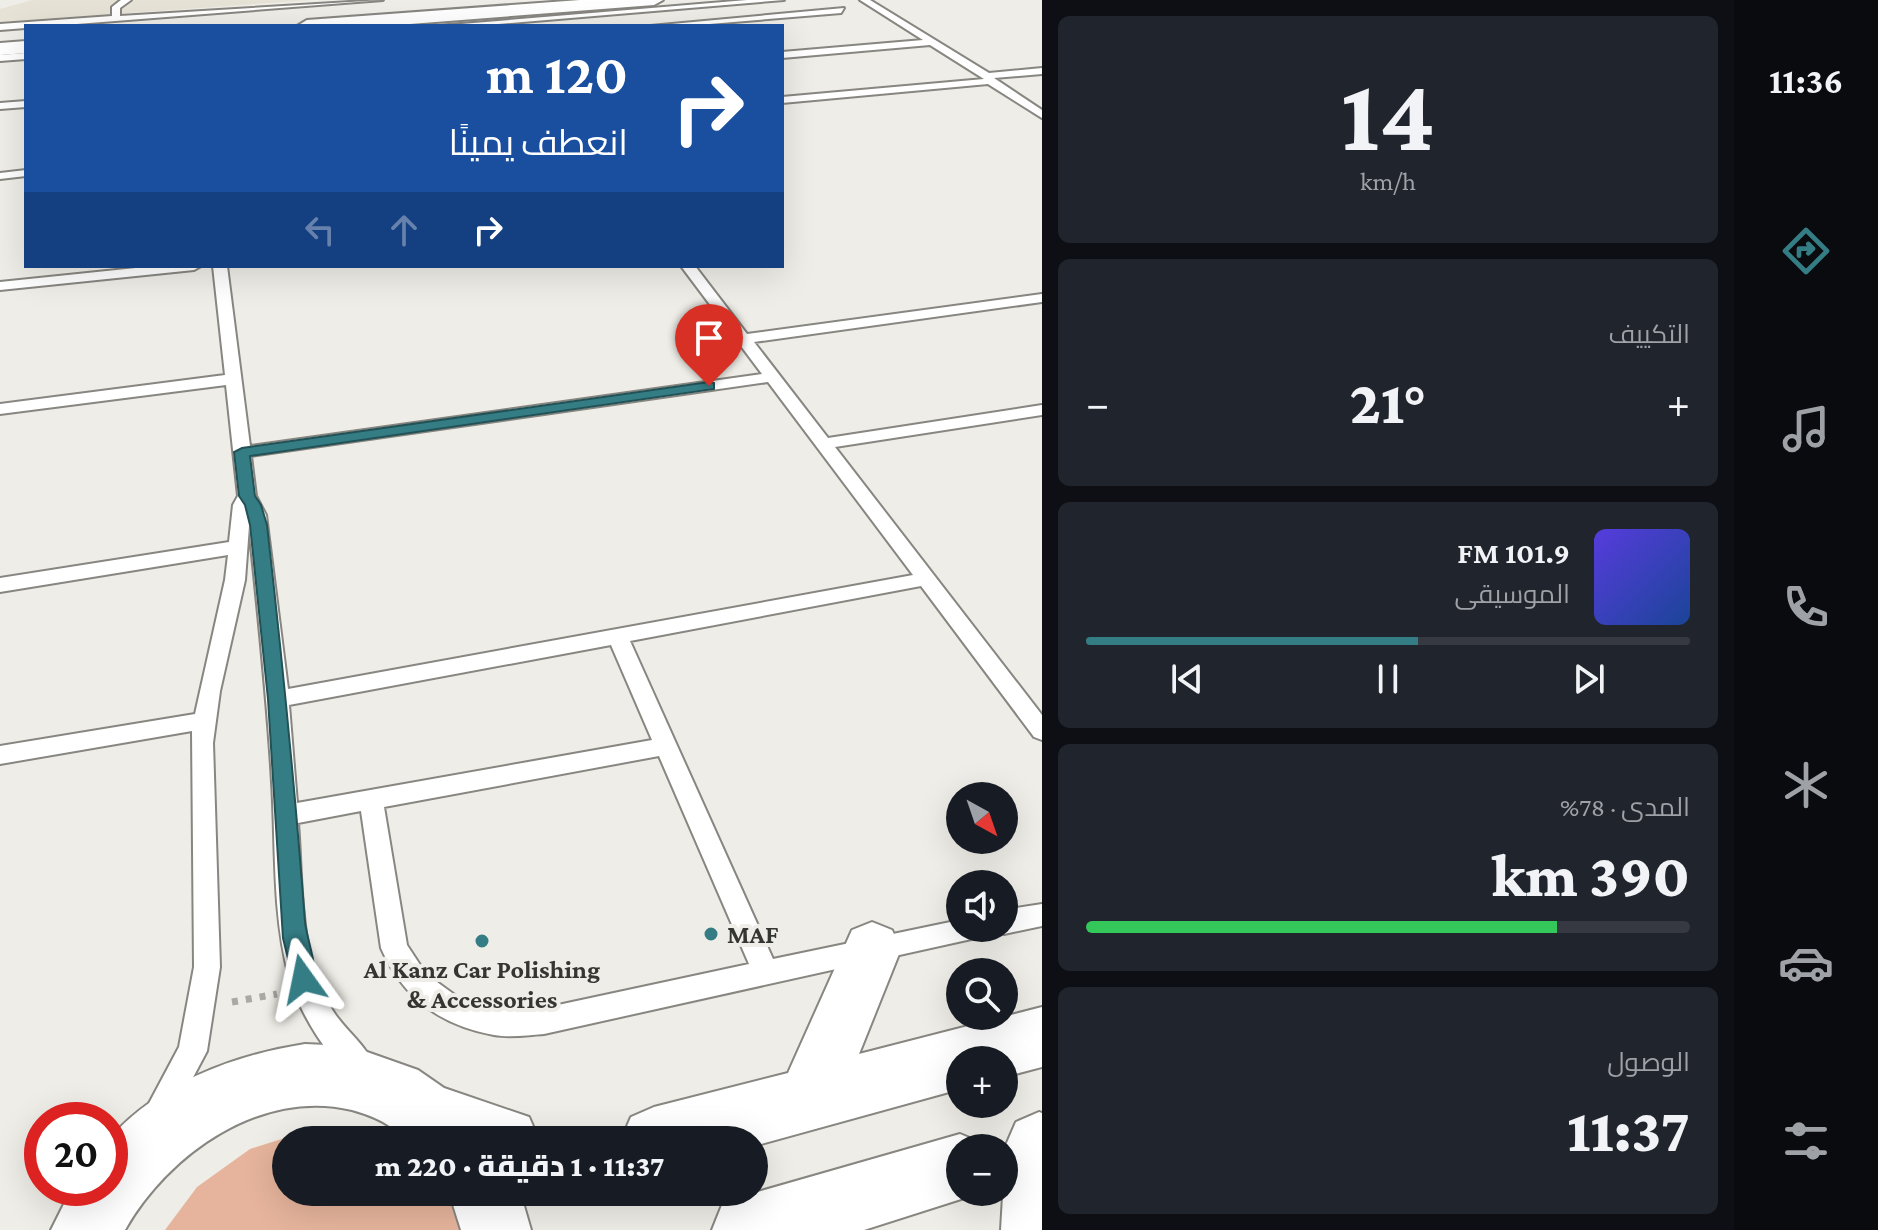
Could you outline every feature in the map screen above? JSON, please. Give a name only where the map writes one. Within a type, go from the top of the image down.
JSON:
[{"type":"street","points":[[347,24],[527,15],[584,16],[608,5],[652,0]]},
{"type":"street","points":[[0,49],[24,47]]},
{"type":"street","points":[[808,1101],[872,949]]},
{"type":"street","points":[[709,1126],[1042,1037]]},
{"type":"street","points":[[93,1213],[169,1127],[225,1094],[283,1076],[341,1077],[455,1126]]},
{"type":"street","points":[[1028,1148],[1036,1230]]},
{"type":"street","points":[[747,1230],[946,1172]]},
{"type":"street","points":[[491,1206],[496,1230]]},
{"type":"lane","points":[[116,19],[116,7],[127,0]]},
{"type":"lane","points":[[44,24],[379,0]]},
{"type":"lane","points":[[608,5],[780,0]]},
{"type":"lane","points":[[864,0],[1042,115]]},
{"type":"lane","points":[[743,3],[763,17]]},
{"type":"lane","points":[[608,5],[627,24]]},
{"type":"lane","points":[[688,24],[841,10]]},
{"type":"lane","points":[[457,24],[527,15]]},
{"type":"lane","points":[[0,27],[24,25]]},
{"type":"lane","points":[[784,66],[890,56],[860,35]]},
{"type":"lane","points":[[784,55],[932,42]]},
{"type":"lane","points":[[0,58],[24,56]]},
{"type":"lane","points":[[784,100],[1042,71]]},
{"type":"lane","points":[[0,106],[24,104]]},
{"type":"lane","points":[[0,176],[24,173]]},
{"type":"lane","points":[[0,286],[175,268]]},
{"type":"lane","points":[[220,268],[247,496],[253,505],[258,525],[278,699],[294,938],[303,979],[323,1021],[354,1060],[424,1115]]},
{"type":"lane","points":[[690,268],[1042,731]]},
{"type":"lane","points":[[743,339],[1042,298]]},
{"type":"lane","points":[[242,452],[771,377]]},
{"type":"lane","points":[[0,409],[233,379]]},
{"type":"lane","points":[[822,444],[1042,410]]},
{"type":"lane","points":[[93,1213],[193,1051],[207,967],[202,790],[204,721],[232,598],[242,505],[247,496]]},
{"type":"lane","points":[[0,585],[239,547]]},
{"type":"lane","points":[[278,699],[926,579]]},
{"type":"lane","points":[[618,637],[766,973]]},
{"type":"lane","points":[[0,755],[204,721]]},
{"type":"lane","points":[[286,815],[666,746]]},
{"type":"lane","points":[[371,799],[394,948],[416,983],[452,1009],[496,1022],[544,1021],[946,934]]},
{"type":"lane","points":[[1018,919],[1042,915]]},
{"type":"path","points":[[203,1002],[238,1002],[276,994],[303,979]]},
{"type":"shaded area","points":[[32,0],[311,0],[0,22],[0,9]]},
{"type":"shaded area","points":[[272,1142],[272,1206],[462,1206],[474,1230],[165,1230],[197,1187],[250,1149]]},
{"type":"place","name":"MAF","points":[[711,934]]},
{"type":"place","name":"Al Kanz Car Polishing & Accessories","points":[[482,941]]},
{"type":"route","points":[[303,979],[294,938],[278,699],[257,515],[247,496],[242,452],[709,386]]}]
